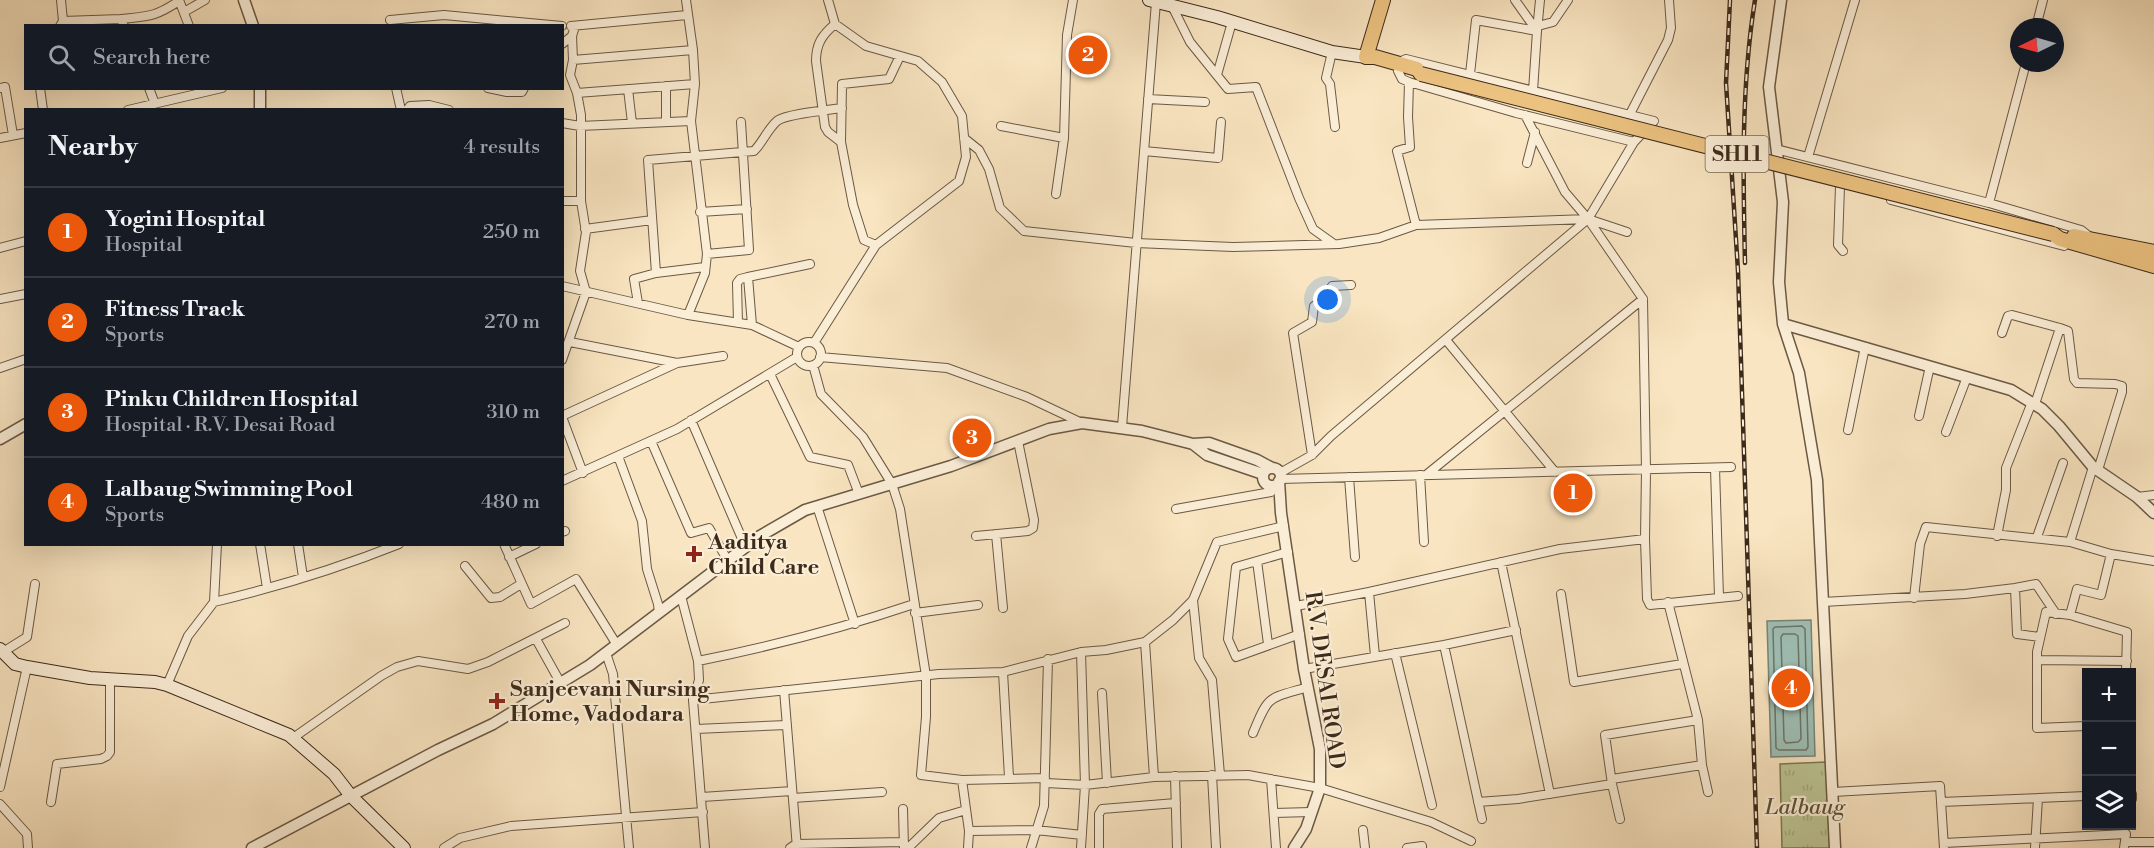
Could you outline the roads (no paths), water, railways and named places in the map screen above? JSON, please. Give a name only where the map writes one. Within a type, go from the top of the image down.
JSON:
[{"type":"main road","points":[[1366,57],[1383,0]]},
{"type":"main road","points":[[1152,1],[1332,52],[1366,57],[1371,62],[1406,72]]},
{"type":"main road","name":"SH11","points":[[1406,72],[2053,234],[2061,232],[2086,242],[2149,258]]},
{"type":"main road","points":[[2,650],[15,663],[27,667],[90,678],[156,682],[167,685],[289,735],[334,774],[404,848]]},
{"type":"street","points":[[61,0],[62,23],[122,22],[161,13],[179,0],[188,24]]},
{"type":"street","points":[[184,12],[205,0]]},
{"type":"street","points":[[244,0],[252,24]]},
{"type":"street","points":[[686,0],[695,84],[691,120],[700,212],[707,254],[705,273],[688,315]]},
{"type":"street","points":[[814,343],[876,245],[959,181],[966,157],[962,116],[942,82],[918,61],[866,46],[835,24],[828,0]]},
{"type":"street","points":[[1056,194],[1064,138],[1067,35],[1073,0]]},
{"type":"street","points":[[1515,0],[1538,28]]},
{"type":"street","points":[[1533,91],[1540,0]]},
{"type":"street","points":[[1470,74],[1476,20],[1538,28],[1553,22],[1568,0]]},
{"type":"street","points":[[1630,114],[1668,40],[1671,28],[1669,0]]},
{"type":"street","points":[[1780,0],[1769,87],[1783,202],[1779,282],[1783,324],[1799,373],[1817,480],[1835,848]]},
{"type":"street","points":[[1808,157],[1855,0]]},
{"type":"street","points":[[2038,18],[2043,0]]},
{"type":"street","points":[[1122,427],[1148,99],[1152,1]]},
{"type":"street","points":[[1172,6],[1190,42],[1228,89],[1256,87],[1313,229],[1334,244]]},
{"type":"street","points":[[390,20],[444,15],[541,24]]},
{"type":"street","points":[[564,26],[687,15]]},
{"type":"street","points":[[1217,75],[1232,22]]},
{"type":"street","points":[[835,24],[824,34],[816,53],[825,127],[841,142]]},
{"type":"street","points":[[564,356],[586,292],[580,271],[585,229],[581,201],[581,115],[577,93],[570,75],[573,60],[572,36],[575,26]]},
{"type":"street","points":[[564,42],[572,36]]},
{"type":"street","points":[[573,60],[693,50]]},
{"type":"street","points":[[1332,52],[1326,78],[1330,84],[1335,127]]},
{"type":"street","points":[[876,245],[864,240],[853,205],[841,142],[842,84],[890,79],[900,56]]},
{"type":"street","points":[[1176,509],[1274,479],[1312,455],[1331,436],[1588,219],[1634,142],[1654,121],[1406,59],[1410,147],[1397,151],[1416,225]]},
{"type":"street","points":[[1406,72],[1525,115],[1634,142]]},
{"type":"street","points":[[1989,203],[2024,72]]},
{"type":"street","points":[[577,93],[695,84]]},
{"type":"street","points":[[666,86],[666,122]]},
{"type":"street","points":[[0,88],[5,87],[13,135]]},
{"type":"street","points":[[628,89],[632,123]]},
{"type":"street","points":[[40,90],[43,108]]},
{"type":"street","points":[[150,90],[155,104]]},
{"type":"street","points":[[137,108],[213,90]]},
{"type":"street","points":[[260,108],[262,90]]},
{"type":"street","points":[[396,90],[401,108]]},
{"type":"street","points":[[499,90],[515,93],[523,90]]},
{"type":"street","points":[[1148,99],[1205,102]]},
{"type":"street","points":[[408,108],[429,105],[441,108]]},
{"type":"street","points":[[656,273],[648,160],[754,151],[761,144],[768,130],[779,119],[842,108]]},
{"type":"street","points":[[1525,115],[1565,192],[1588,219],[1642,299],[1647,599],[1650,605],[1738,596]]},
{"type":"street","points":[[564,123],[580,126],[691,120]]},
{"type":"street","points":[[707,254],[749,250],[741,122]]},
{"type":"street","points":[[1144,151],[1218,158],[1221,123]]},
{"type":"street","points":[[1001,126],[1064,138]]},
{"type":"street","points":[[1527,163],[1535,132]]},
{"type":"street","points":[[0,138],[24,133]]},
{"type":"street","points":[[964,138],[979,150],[988,169],[1000,208],[1024,231],[1136,243],[1233,247],[1334,244],[1379,238],[1416,225],[1588,219],[1627,232]]},
{"type":"street","points":[[1776,148],[1989,203],[2081,230],[2086,242],[2083,252],[1779,171]]},
{"type":"street","points":[[1840,186],[1838,245],[1843,251]]},
{"type":"street","points":[[564,201],[581,201]]},
{"type":"street","points":[[700,212],[747,209]]},
{"type":"street","points":[[585,229],[652,220]]},
{"type":"street","points":[[0,248],[24,242]]},
{"type":"street","points":[[738,323],[737,283],[740,279],[810,264]]},
{"type":"street","points":[[638,303],[634,279],[656,273],[705,267]]},
{"type":"street","points":[[748,277],[752,325]]},
{"type":"street","points":[[1312,455],[1293,333],[1312,322],[1314,306],[1325,299],[1332,286],[1351,285]]},
{"type":"street","points":[[564,286],[688,315],[752,325],[799,347]]},
{"type":"street","points":[[0,298],[24,294]]},
{"type":"street","points":[[1423,475],[1505,412],[1642,299]]},
{"type":"street","points":[[2002,333],[2008,316],[2012,315],[2068,331],[2076,383],[2122,386],[2122,392],[2070,542]]},
{"type":"street","points":[[1783,324],[2011,390],[2033,403],[2059,426],[2095,469],[2138,497],[2154,513]]},
{"type":"street","points":[[1997,536],[2006,490],[2006,468],[2060,328]]},
{"type":"street","points":[[1446,340],[1555,472]]},
{"type":"street","points":[[570,342],[677,363]]},
{"type":"street","points":[[807,342],[814,343],[820,349],[820,357],[813,365],[801,363],[797,357],[799,347],[807,342]]},
{"type":"street","points":[[1848,430],[1865,347]]},
{"type":"street","points":[[564,416],[677,363],[723,356]]},
{"type":"street","points":[[564,480],[677,429],[797,357]]},
{"type":"street","points":[[820,357],[947,368],[1027,397],[1082,423]]},
{"type":"street","points":[[0,368],[24,360]]},
{"type":"street","points":[[813,365],[821,394],[863,437],[892,484],[900,509],[926,676],[926,717],[921,775],[962,780],[1009,777],[1086,785],[1154,777],[1248,775],[1320,788],[1431,822],[1471,841]]},
{"type":"street","points":[[1919,416],[1930,366]]},
{"type":"street","points":[[770,374],[810,457],[848,465],[859,494]]},
{"type":"street","points":[[1946,432],[1967,377]]},
{"type":"street","points":[[691,420],[746,548]]},
{"type":"street","points":[[564,422],[583,473]]},
{"type":"street","points":[[252,848],[438,750],[493,724],[590,665],[760,536],[805,510],[951,466],[1049,429],[1082,423],[1122,427],[1193,444],[1209,443],[1257,460],[1274,479],[1731,467]]},
{"type":"street","points":[[0,439],[24,425]]},
{"type":"street","points":[[651,441],[691,532],[709,528],[728,561]]},
{"type":"street","points":[[976,536],[1028,531],[1033,528],[1018,441]]},
{"type":"street","points":[[618,456],[642,522],[647,569],[659,613]]},
{"type":"street","points":[[2037,537],[2063,463]]},
{"type":"street","points":[[1715,468],[1719,597]]},
{"type":"street","points":[[1423,475],[1424,542]]},
{"type":"street","points":[[1349,477],[1355,557]]},
{"type":"street","name":"R.V. DESAI ROAD","points":[[1274,479],[1284,526],[1304,669],[1320,749],[1320,788],[1306,829],[1294,848]]},
{"type":"street","points":[[2138,497],[2154,495]]},
{"type":"street","points":[[817,506],[855,624]]},
{"type":"street","points":[[693,700],[926,676],[1004,672],[1081,652],[1106,650],[1146,642],[1173,621],[1192,600],[1217,542],[1284,526]]},
{"type":"street","points":[[1914,598],[1920,544],[1926,527],[1997,536],[2037,537],[2154,561]]},
{"type":"street","points":[[996,534],[1003,608]]},
{"type":"street","points":[[1296,606],[1560,549],[1645,539]]},
{"type":"street","points":[[167,685],[188,636],[214,602],[217,546]]},
{"type":"street","points":[[260,546],[267,588]]},
{"type":"street","points":[[298,546],[303,577]]},
{"type":"street","points":[[214,602],[356,561],[394,546]]},
{"type":"street","points":[[505,546],[531,604],[576,579],[617,645]]},
{"type":"street","points":[[509,557],[532,546]]},
{"type":"street","points":[[1288,552],[1236,567],[1228,639],[1236,657],[1300,634]]},
{"type":"street","points":[[2070,615],[2077,589],[2101,595],[2111,554]]},
{"type":"street","points":[[1257,561],[1268,644]]},
{"type":"street","points":[[1501,562],[1550,794]]},
{"type":"street","points":[[465,566],[491,598],[496,599],[521,584]]},
{"type":"street","points":[[1823,602],[1914,598],[2036,584],[2056,614]]},
{"type":"street","points":[[2,650],[27,637],[36,585]]},
{"type":"street","points":[[2015,588],[2017,634],[2040,637]]},
{"type":"street","points":[[1368,592],[1375,656]]},
{"type":"street","points":[[1561,594],[1574,681],[1682,663]]},
{"type":"street","points":[[681,596],[698,661],[699,680],[693,700],[705,848]]},
{"type":"street","points":[[1192,600],[1199,658],[1212,680],[1216,848]]},
{"type":"street","points":[[1668,602],[1698,720],[1702,765],[1708,792]]},
{"type":"street","points":[[698,661],[777,645],[915,609],[978,605]]},
{"type":"street","points":[[2082,726],[2037,728],[2037,660],[2046,612],[2070,615],[2127,632],[2126,668]]},
{"type":"street","points":[[293,738],[397,667],[418,661],[468,669],[488,662],[565,623]]},
{"type":"street","points":[[1304,669],[1516,630]]},
{"type":"street","points":[[536,639],[560,682]]},
{"type":"street","points":[[1146,642],[1154,777]]},
{"type":"street","points":[[1443,645],[1482,819]]},
{"type":"street","points":[[1081,652],[1086,785],[1082,848]]},
{"type":"street","points":[[606,653],[613,674],[629,848]]},
{"type":"street","points":[[1395,653],[1432,805]]},
{"type":"street","points":[[1031,848],[1044,806],[1048,659]]},
{"type":"street","points":[[2037,660],[2127,661]]},
{"type":"street","points":[[0,787],[27,667]]},
{"type":"street","points":[[1004,672],[1009,777]]},
{"type":"street","points":[[51,802],[57,765],[101,759],[110,752],[110,679]]},
{"type":"street","points":[[1253,733],[1263,708],[1269,700],[1308,687]]},
{"type":"street","points":[[784,690],[795,847],[905,846],[939,818],[966,810]]},
{"type":"street","points":[[1101,693],[1107,783]]},
{"type":"street","points":[[1620,819],[1605,735],[1698,720]]},
{"type":"street","points":[[696,729],[787,725]]},
{"type":"street","points":[[1478,802],[1550,794],[1702,765]]},
{"type":"street","points":[[1175,776],[1178,848]]},
{"type":"street","points":[[1271,779],[1276,848]]},
{"type":"street","points":[[962,780],[969,831],[968,848]]},
{"type":"street","points":[[1833,792],[1940,786],[1944,846],[2125,837],[2154,842]]},
{"type":"street","points":[[702,798],[882,792]]},
{"type":"street","points":[[1941,802],[2082,795]]},
{"type":"street","points":[[2035,843],[2038,798]]},
{"type":"street","points":[[1099,848],[1099,814],[1102,809],[1176,803]]},
{"type":"street","points":[[0,804],[27,834],[28,848]]},
{"type":"street","points":[[903,809],[905,846]]},
{"type":"street","points":[[444,848],[460,838],[512,826],[703,812]]},
{"type":"street","points":[[1274,813],[1311,812]]},
{"type":"street","points":[[969,831],[1036,830],[1082,835]]},
{"type":"street","points":[[1363,830],[1365,848]]},
{"type":"street","points":[[1407,848],[1422,848]]},
{"type":"water","points":[[1811,620],[1815,756],[1771,757],[1767,621]]},
{"type":"railway","points":[[1730,0],[1726,83],[1738,271],[1757,848]]},
{"type":"railway","points":[[1745,263],[1745,99],[1755,0]]},
{"type":"place","name":"Fitness Track","points":[[1088,55]]},
{"type":"place","name":"Pinku Children Hospital","points":[[972,438]]},
{"type":"place","name":"Yogini Hospital","points":[[1573,493]]},
{"type":"place","name":"Aaditya Child Care","points":[[694,554]]},
{"type":"place","name":"Lalbaug Swimming Pool","points":[[1791,688]]},
{"type":"place","name":"Sanjeevani Nursing Home, Vadodara","points":[[497,701]]},
{"type":"park label","name":"Lalbaug","points":[[1805,806]]}]
